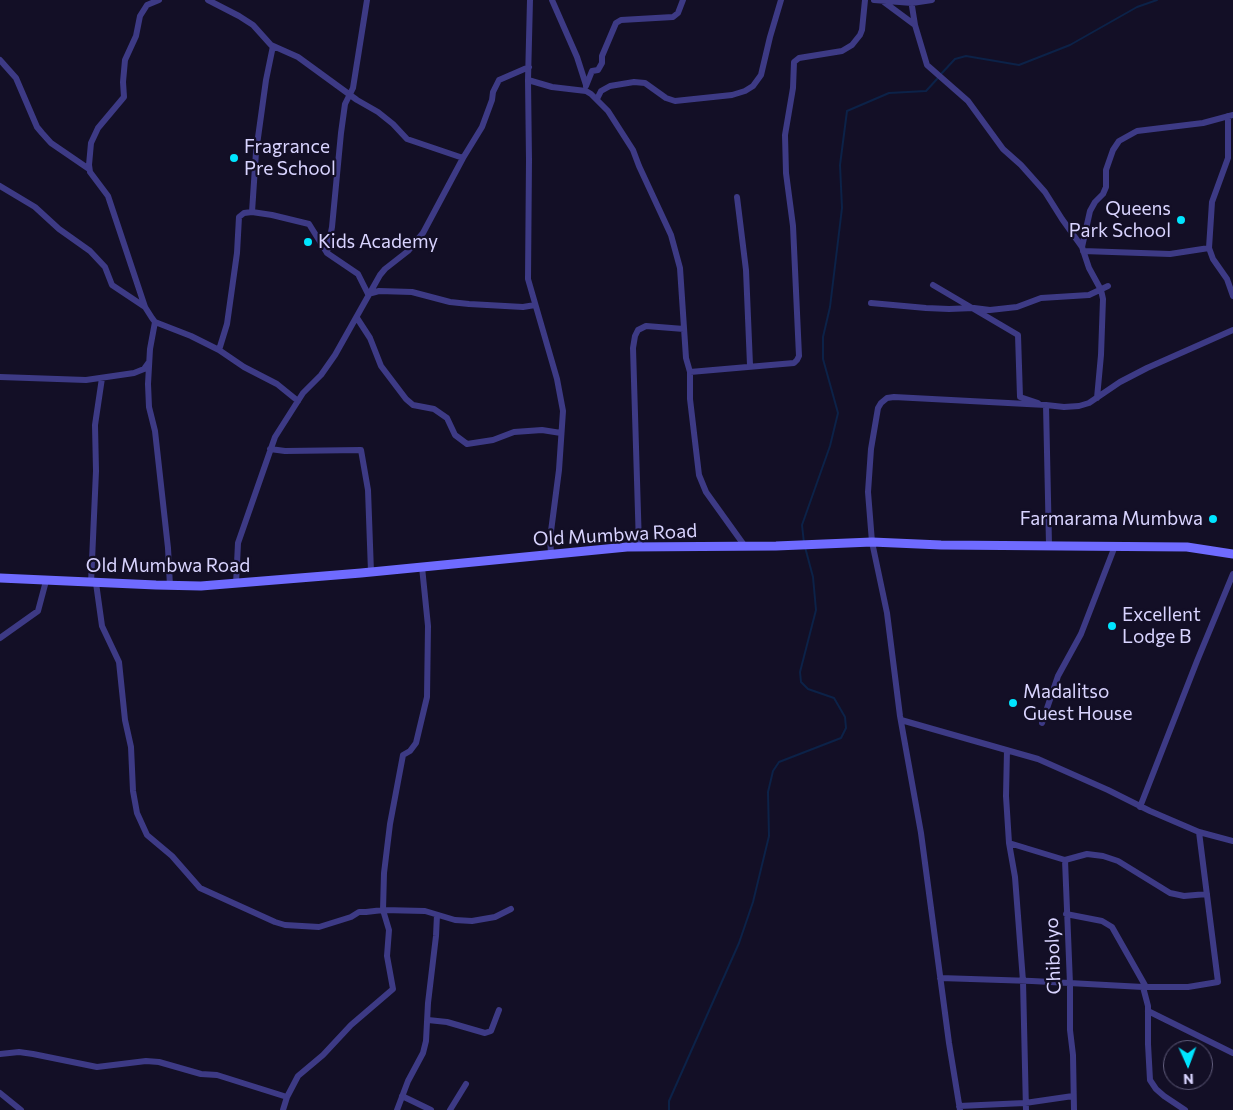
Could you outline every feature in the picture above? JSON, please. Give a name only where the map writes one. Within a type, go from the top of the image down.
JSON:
[{"type":"main road","name":"Old Mumbwa Road","points":[[0,578],[170,586],[236,584],[638,546],[776,546],[872,542],[941,545],[1187,547],[1233,554]]},
{"type":"street","points":[[89,169],[92,142],[99,126],[124,97],[123,82],[126,60],[136,36],[140,16],[148,5],[159,0]]},
{"type":"street","points":[[208,0],[252,26],[274,46],[310,64],[349,94],[378,112],[407,139],[463,158]]},
{"type":"street","points":[[327,253],[332,227],[340,132],[345,104],[353,88],[366,0]]},
{"type":"street","points":[[530,0],[528,279],[563,411],[559,470],[550,539],[551,554]]},
{"type":"street","points":[[552,0],[577,57],[586,89],[608,111],[634,150],[639,166],[671,235],[683,284],[682,308],[686,358],[690,372],[690,399],[696,455],[702,484],[744,545]]},
{"type":"street","points":[[586,89],[592,71],[598,70],[602,63],[602,56],[616,23],[621,20],[673,18],[678,13],[683,0]]},
{"type":"street","points":[[597,99],[601,91],[610,86],[634,82],[645,83],[666,98],[675,101],[745,92],[759,81],[781,0]]},
{"type":"street","points":[[690,372],[794,362],[797,360],[800,351],[793,226],[786,173],[785,135],[793,88],[794,62],[799,58],[842,51],[852,45],[862,30],[865,0]]},
{"type":"street","points":[[874,0],[884,2],[932,0]]},
{"type":"street","points":[[911,1],[915,25],[925,60],[930,69],[948,82],[968,101],[1002,149],[1021,165],[1045,192],[1082,249],[1089,268],[1101,290],[1103,314],[1097,398]]},
{"type":"street","points":[[884,2],[915,25]]},
{"type":"street","points":[[252,212],[256,152],[266,80],[274,46]]},
{"type":"street","points":[[0,60],[16,78],[37,127],[51,143],[89,169],[108,196],[145,307],[156,322],[219,350],[244,367],[276,384],[298,400]]},
{"type":"street","points":[[236,584],[238,543],[275,438],[298,400],[328,365],[357,318],[368,294],[385,269],[408,251],[423,234],[463,158],[482,127],[493,92],[499,80],[529,67]]},
{"type":"street","points":[[528,80],[552,87],[586,89]]},
{"type":"street","points":[[1082,249],[1090,210],[1103,194],[1106,187],[1109,159],[1112,150],[1119,141],[1137,131],[1204,123],[1230,116],[1228,158],[1212,202],[1210,248],[1213,259],[1227,279],[1233,296]]},
{"type":"street","points":[[0,186],[31,204],[59,229],[90,250],[105,268],[112,286],[145,307]]},
{"type":"street","points":[[737,197],[746,270],[750,365]]},
{"type":"street","points":[[219,350],[227,324],[237,253],[239,217],[244,213],[272,214],[309,224],[327,253],[358,274],[368,294]]},
{"type":"street","points":[[1082,249],[1170,254],[1210,248]]},
{"type":"street","points":[[933,284],[1018,335],[1020,397],[1046,406]]},
{"type":"street","points":[[872,303],[990,310],[1017,307],[1041,298],[1090,295],[1108,286]]},
{"type":"street","points":[[368,294],[379,290],[412,292],[450,302],[523,307],[535,305]]},
{"type":"street","points":[[357,318],[370,338],[381,366],[406,399],[413,405],[434,409],[447,418],[455,435],[467,444],[493,440],[514,432],[542,430],[561,433]]},
{"type":"street","points":[[156,322],[150,362],[149,407],[155,430],[168,548],[170,586]]},
{"type":"street","points":[[638,546],[633,348],[635,336],[638,330],[646,326],[684,329]]},
{"type":"street","points":[[1073,1096],[1026,1107],[960,1108],[949,1043],[921,833],[901,720],[887,613],[872,542],[869,483],[875,422],[881,403],[887,398],[894,397],[1046,406],[1079,406],[1089,403],[1120,382],[1147,368],[1233,330]]},
{"type":"street","points":[[0,376],[86,380],[139,372],[150,362]]},
{"type":"street","points":[[102,378],[95,425],[94,583],[102,626],[119,662],[125,720],[131,747],[133,791],[137,813],[147,836],[172,856],[200,888],[285,925],[319,927],[351,917],[359,912],[383,910],[425,911],[455,920],[472,921],[496,917],[511,909]]},
{"type":"street","points":[[1046,406],[1049,545]]},
{"type":"street","points":[[270,449],[285,451],[361,450],[368,490],[371,572]]},
{"type":"street","points":[[1042,723],[1058,676],[1081,634],[1115,546]]},
{"type":"street","points":[[283,1110],[287,1097],[298,1076],[323,1055],[351,1025],[393,989],[387,956],[388,930],[383,910],[384,873],[390,824],[403,754],[410,751],[416,743],[427,697],[428,626],[422,567]]},
{"type":"street","points":[[1140,807],[1233,574]]},
{"type":"street","points":[[0,638],[38,611],[46,581]]},
{"type":"street","points":[[901,720],[1038,759],[1108,790],[1140,807],[1199,832],[1233,842]]},
{"type":"street","points":[[1007,750],[1006,796],[1009,843],[1015,877],[1023,981],[1026,1107]]},
{"type":"street","points":[[940,978],[1188,988],[1218,982],[1199,832]]},
{"type":"street","points":[[1009,843],[1065,860],[1087,854],[1103,856],[1118,861],[1170,893],[1184,896],[1207,894]]},
{"type":"street","name":"Chibolyo","points":[[1065,860],[1074,1110]]},
{"type":"street","points":[[1066,914],[1102,921],[1112,927],[1145,987],[1148,1011],[1150,1080],[1156,1089],[1185,1110]]},
{"type":"street","points":[[397,1110],[423,1053],[426,1041],[437,915]]},
{"type":"street","points":[[428,1020],[447,1022],[485,1033],[491,1031],[499,1010]]},
{"type":"street","points":[[1148,1011],[1233,1053]]},
{"type":"street","points":[[0,1054],[19,1052],[97,1067],[146,1060],[201,1074],[217,1075],[287,1097]]},
{"type":"street","points":[[450,1110],[466,1084]]},
{"type":"street","points":[[0,1093],[21,1110]]},
{"type":"street","points":[[402,1096],[431,1110]]},
{"type":"waterway","points":[[941,74],[955,59],[966,56],[1019,65],[1070,45],[1137,7],[1157,0]]},
{"type":"waterway","points":[[804,543],[802,525],[830,446],[838,413],[823,359],[823,337],[830,307],[842,208],[840,165],[847,111],[889,93],[926,91],[938,78]]},
{"type":"waterway","points":[[669,1110],[669,1101],[739,943],[753,902],[769,836],[768,792],[773,771],[779,762],[841,738],[846,728],[845,717],[834,698],[808,689],[801,682],[800,672],[816,610],[813,577],[805,547]]},
{"type":"place","name":"Fragrance Pre School","points":[[234,158]]},
{"type":"place","name":"Queens Park School","points":[[1181,220]]},
{"type":"place","name":"Kids Academy","points":[[308,242]]},
{"type":"place","name":"Farmarama Mumbwa","points":[[1213,519]]},
{"type":"place","name":"Excellent Lodge B","points":[[1112,626]]},
{"type":"place","name":"Madalitso Guest House","points":[[1013,703]]}]
